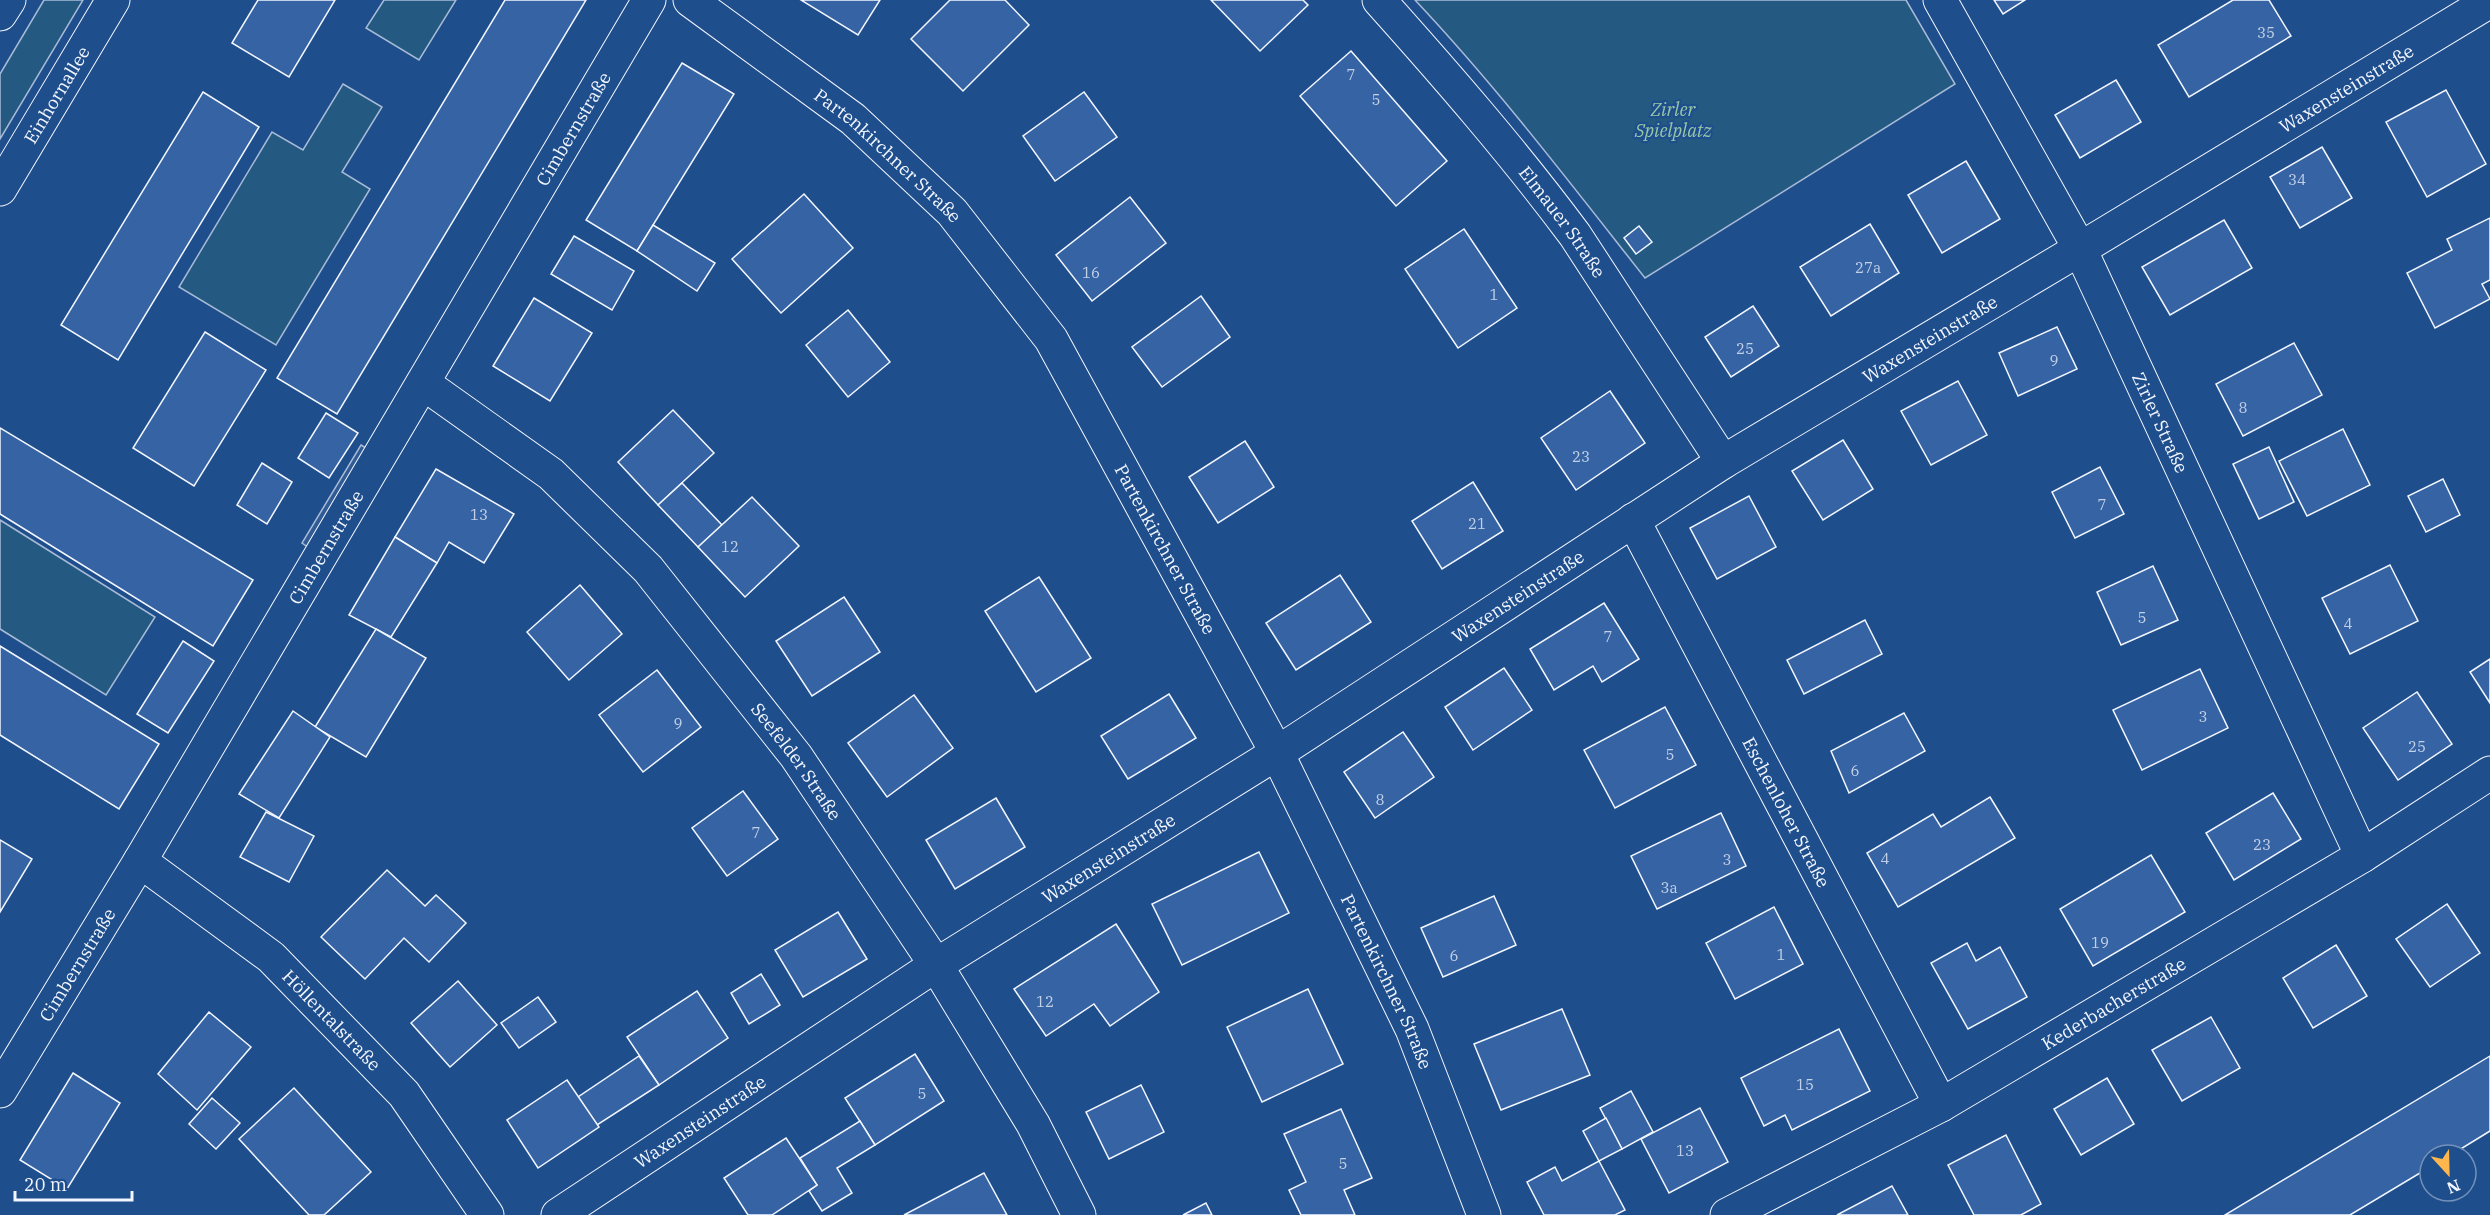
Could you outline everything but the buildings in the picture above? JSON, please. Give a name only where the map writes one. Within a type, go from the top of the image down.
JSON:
[{"type":"main road","points":[[0,14],[9,0]]},
{"type":"main road","name":"Einhornallee","points":[[0,189],[113,0]]},
{"type":"main road","name":"Cimbernstraße","points":[[0,1091],[140,861],[649,0]]},
{"type":"main road","name":"Partenkirchner Straße","points":[[690,0],[854,119],[952,212],[1051,339],[1277,753],[1412,1029],[1484,1215]]},
{"type":"main road","name":"Elmauer Straße","points":[[1379,0],[1557,210],[1723,462]]},
{"type":"main road","name":"Zirler Straße","points":[[1940,0],[2080,249],[2362,856]]},
{"type":"main road","name":"Waxensteinstraße","points":[[558,1215],[936,965],[1277,753],[1723,462],[2488,3]]},
{"type":"main road","name":"Seefelder Straße","points":[[423,383],[551,474],[648,569],[796,756],[936,965],[1033,1124],[1079,1215]]},
{"type":"main road","name":"Eschenloher Straße","points":[[1633,520],[1941,1105]]},
{"type":"main road","name":"Kederbacherstraße","points":[[1727,1215],[1941,1105],[2362,856],[2490,773]]},
{"type":"main road","name":"Höllentalstraße","points":[[140,861],[272,957],[404,1094],[487,1215]]},
{"type":"green space","points":[[44,0],[83,0],[0,139],[0,74]]},
{"type":"green space","points":[[384,0],[456,0],[419,60],[366,28]]},
{"type":"green space","name":"Zirler Spielplatz","points":[[1415,0],[1906,0],[1955,84],[1645,278],[1504,101]]},
{"type":"green space","points":[[343,84],[382,107],[342,172],[370,189],[276,345],[179,287],[272,132],[303,150]]},
{"type":"green space","points":[[0,520],[155,617],[106,695],[0,629]]},
{"type":"shaded area","points":[[361,445],[371,451],[312,550],[302,543]]}]
